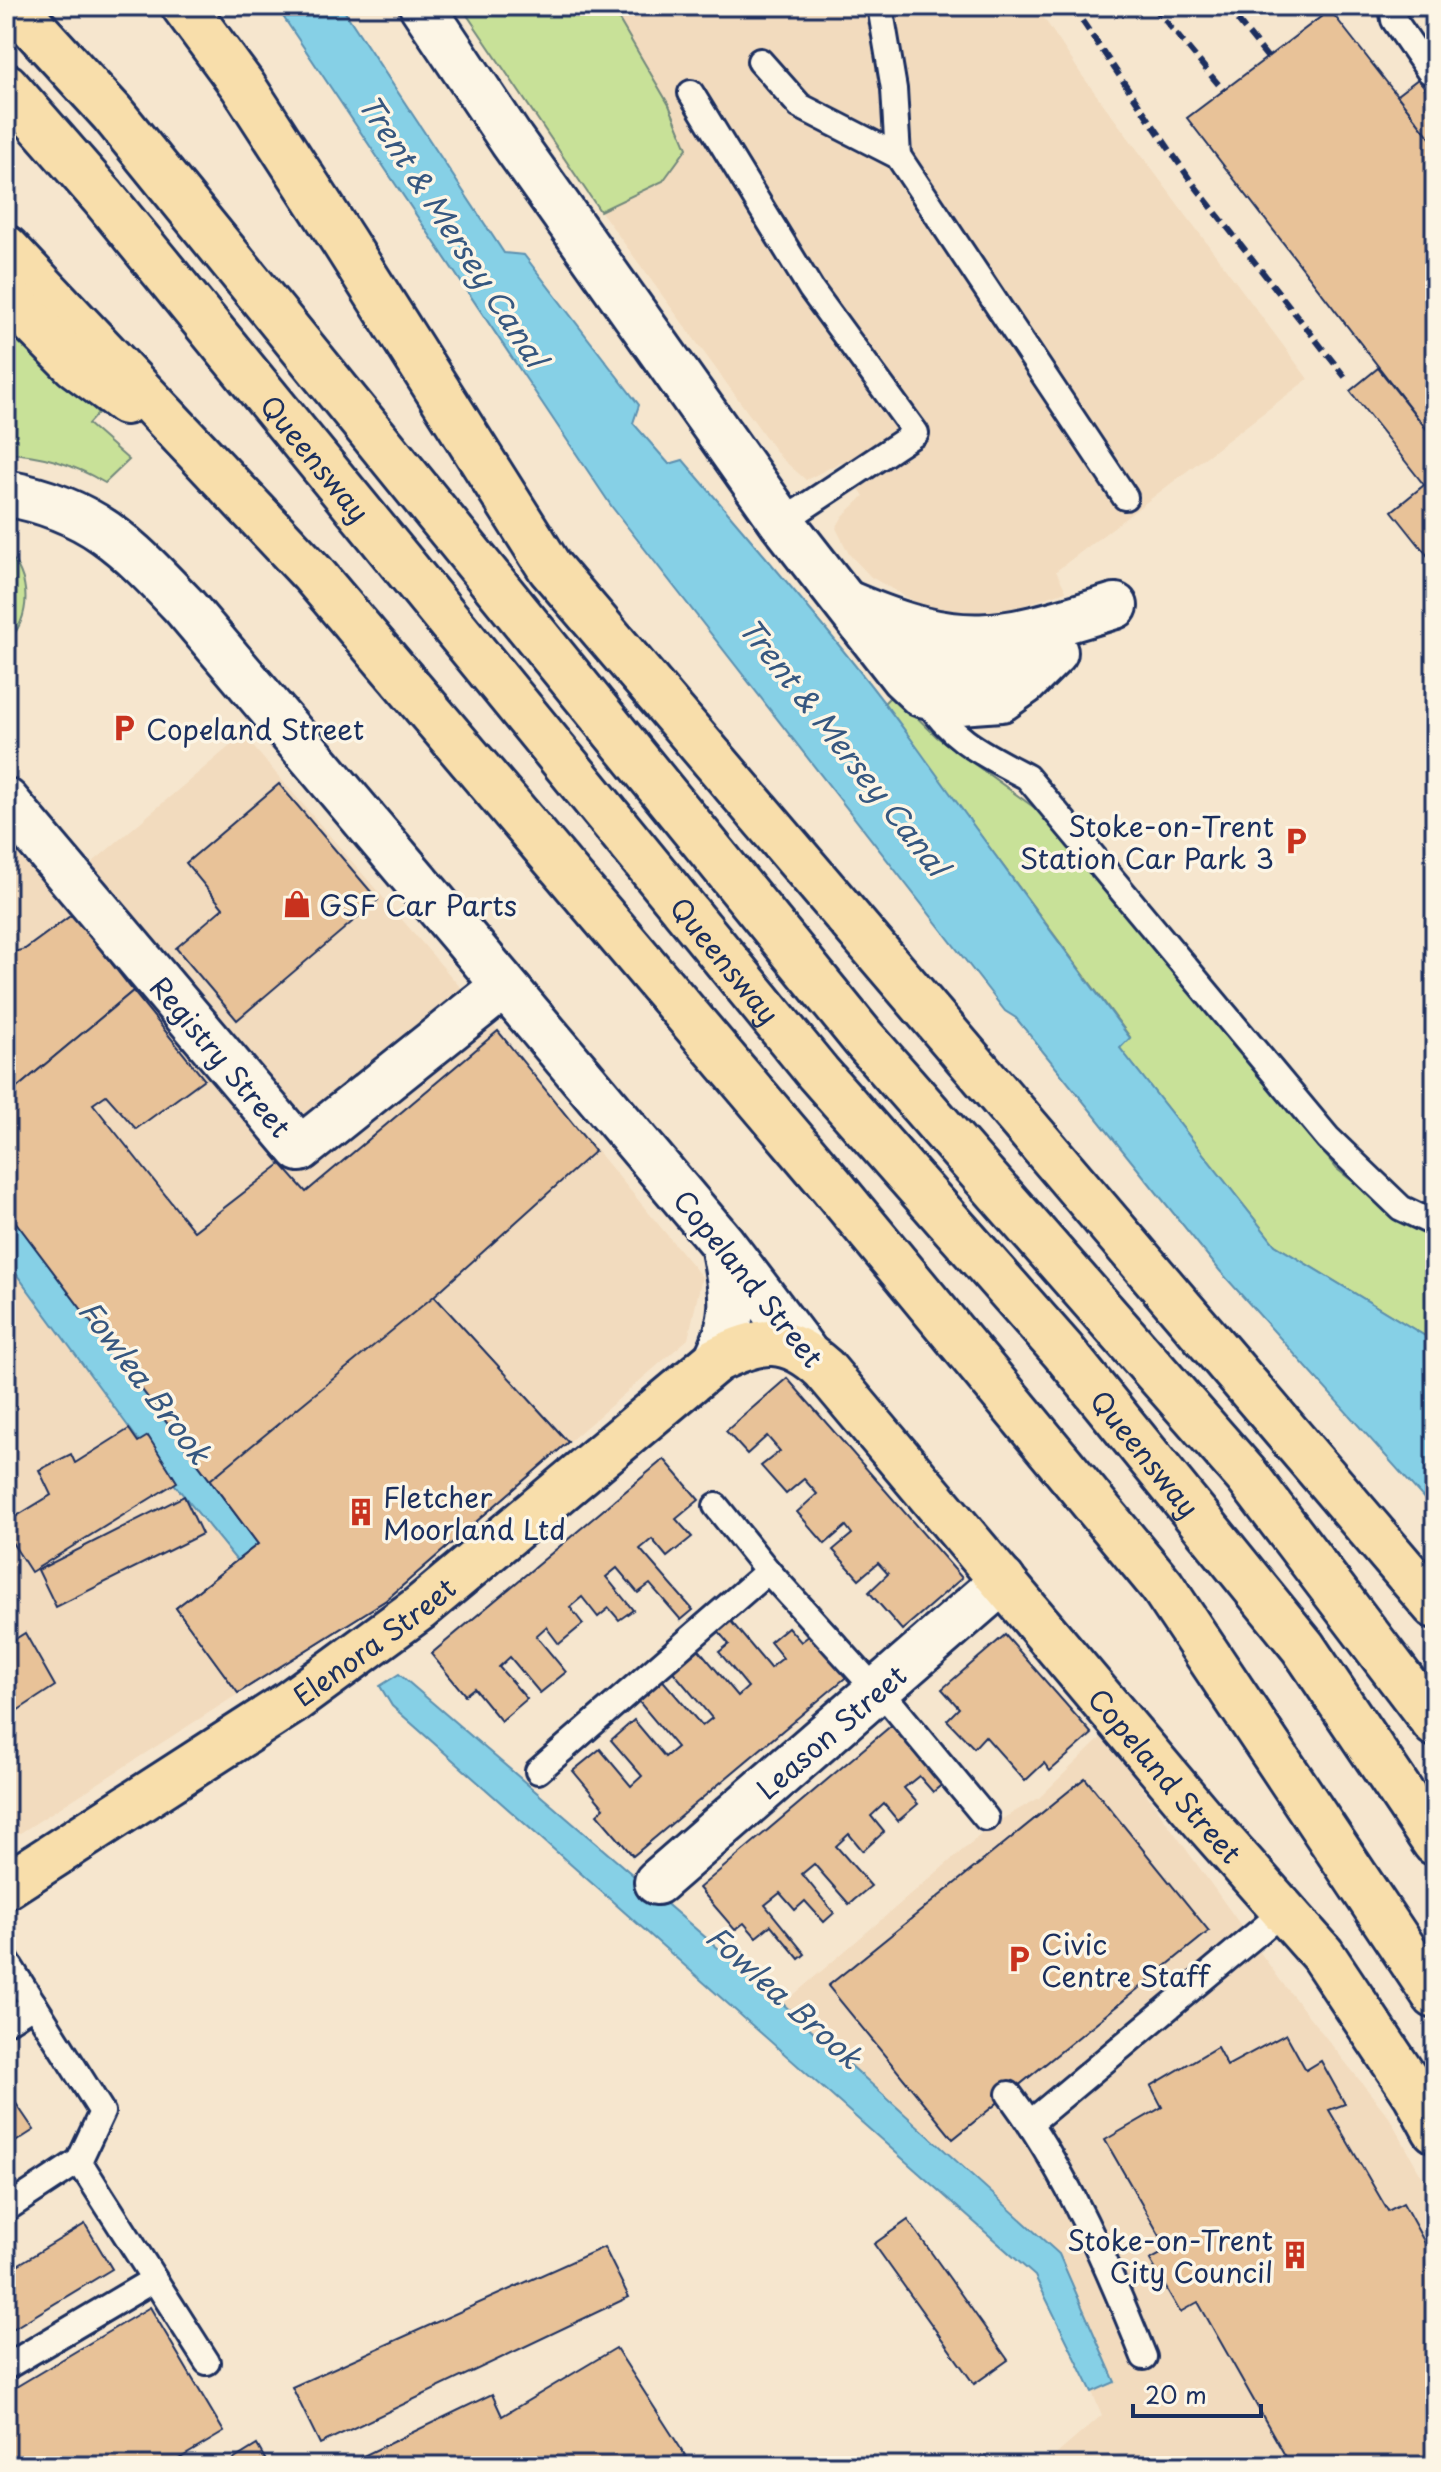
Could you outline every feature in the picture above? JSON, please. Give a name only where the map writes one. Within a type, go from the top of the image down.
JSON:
[{"type":"main road","name":"Queensway","points":[[14,6],[112,113],[863,1038],[1247,1476],[1435,1724]]},
{"type":"main road","points":[[184,6],[243,86],[328,216],[550,568],[1435,1606]]},
{"type":"main road","name":"Queensway","points":[[6,86],[103,197],[818,1073],[1063,1351],[1303,1647],[1435,1843]]},
{"type":"main road","points":[[6,248],[226,478],[313,574],[581,888],[1162,1586],[1435,1996]]},
{"type":"main road","points":[[6,295],[75,365],[226,478]]},
{"type":"main road","name":"Elenora Street","points":[[6,1886],[290,1703],[420,1608],[716,1360],[745,1346],[773,1341],[804,1351]]},
{"type":"main road","name":"Copeland Street","points":[[804,1351],[824,1369],[1322,1954],[1429,2116]]},
{"type":"main road","points":[[1349,1716],[1435,1872]]},
{"type":"street","points":[[422,6],[512,141],[782,522],[881,650],[921,694],[959,702],[1001,699],[1025,682],[1055,652],[1016,669],[978,672],[917,665],[881,650]]},
{"type":"street","name":"Copeland Street","points":[[6,493],[48,501],[102,526],[184,606],[723,1244],[804,1351]]},
{"type":"street","points":[[847,604],[902,627],[985,639],[1021,634],[1115,606]]},
{"type":"street","name":"Registry Street","points":[[6,801],[300,1149],[504,986]]},
{"type":"street","name":"Elenora Street","points":[[716,1360],[729,1334],[733,1295],[723,1244]]},
{"type":"street","name":"Leason Street","points":[[657,1882],[1003,1581]]},
{"type":"lane","points":[[880,6],[894,89],[898,156]]},
{"type":"lane","points":[[1392,6],[1394,20],[1429,71]]},
{"type":"lane","points":[[760,61],[800,106],[898,156],[1125,497]]},
{"type":"lane","points":[[691,93],[811,289],[916,433],[782,522]]},
{"type":"lane","points":[[921,694],[938,719],[966,745],[1027,777],[1328,1138],[1401,1208],[1435,1224]]},
{"type":"lane","points":[[716,1506],[768,1571],[877,1689],[986,1818]]},
{"type":"lane","points":[[538,1771],[768,1571]]},
{"type":"lane","points":[[1030,2123],[1284,1911]]},
{"type":"lane","points":[[6,1960],[102,2112],[79,2161],[6,2209]]},
{"type":"lane","points":[[6,2022],[34,2004]]},
{"type":"lane","points":[[1009,2094],[1030,2123],[1113,2279],[1144,2357]]},
{"type":"lane","points":[[79,2161],[207,2362]]},
{"type":"lane","points":[[6,2367],[153,2280]]},
{"type":"shaded area","points":[[461,6],[1036,6],[1081,74],[1308,379],[1056,571],[1066,591],[1004,612],[944,613],[913,601],[871,577],[849,554],[836,528],[843,516],[864,496],[841,462],[806,480],[781,458],[559,154]]},
{"type":"shaded area","points":[[243,735],[498,1031],[702,1277],[688,1339],[386,1600],[6,1842],[6,1260],[205,1525],[258,1544],[6,1209],[6,837],[60,890]]},
{"type":"shaded area","points":[[1104,1735],[1280,1980],[1389,2117],[1435,2200],[1435,2466],[1043,2466],[1102,2415],[1092,2392],[1104,2386],[1059,2254],[783,2004],[993,1824],[1039,1798]]},
{"type":"green space","points":[[461,6],[611,6],[669,105],[687,148],[663,181],[600,211]]},
{"type":"green space","points":[[6,317],[98,413],[88,424],[129,460],[105,483],[57,462],[6,453]]},
{"type":"green space","points":[[6,551],[21,573],[26,598],[21,622],[6,644]]},
{"type":"green space","points":[[893,694],[937,737],[1057,824],[1337,1169],[1389,1210],[1435,1236],[1435,1342],[1275,1245],[1119,1047],[1130,1037],[883,704]]},
{"type":"water","name":"Trent & Mersey Canal","points":[[276,6],[341,6],[504,253],[524,255],[639,405],[633,423],[669,464],[683,460],[859,671],[1130,1038],[1120,1048],[1275,1245],[1435,1342],[1435,1511],[1220,1271],[1016,1018],[1005,1011],[612,507]]},
{"type":"water","points":[[6,1209],[258,1544],[237,1561],[136,1437],[6,1260]]},
{"type":"water","points":[[399,1674],[783,2004],[1059,2254],[1115,2382],[1092,2392],[1035,2276],[392,1706],[380,1686]]},
{"type":"building","points":[[1330,10],[1435,144],[1435,440],[1187,118]]},
{"type":"building","points":[[1418,79],[1435,101],[1435,144],[1397,95]]},
{"type":"building","points":[[1378,368],[1435,440],[1435,565],[1392,511],[1424,485],[1350,391]]},
{"type":"building","name":"GSF Car Parts","points":[[279,784],[378,900],[237,1020],[176,948],[223,908],[186,863]]},
{"type":"building","points":[[73,914],[133,991],[6,1097],[6,954],[25,949]]},
{"type":"building","points":[[133,991],[204,1079],[136,1129],[106,1095],[93,1104],[194,1231],[281,1164],[306,1192],[498,1031],[595,1151],[434,1296],[568,1442],[386,1600],[238,1693],[176,1608],[258,1544],[6,1209],[6,1097]]},
{"type":"building","name":"Fletcher Moorland Ltd","points":[[434,1296],[568,1442],[386,1600],[238,1693],[176,1608],[258,1544],[210,1480]]},
{"type":"building","points":[[787,1378],[962,1578],[902,1630],[869,1592],[888,1574],[878,1563],[859,1579],[833,1550],[852,1534],[846,1526],[825,1544],[797,1512],[817,1494],[804,1479],[786,1494],[761,1466],[780,1451],[767,1436],[747,1454],[726,1431]]},
{"type":"building","points":[[129,1429],[138,1442],[148,1436],[177,1482],[31,1572],[6,1533],[6,1513],[10,1520],[51,1495],[39,1470],[71,1454],[75,1463]]},
{"type":"building","points":[[664,1459],[699,1500],[676,1519],[692,1537],[667,1557],[652,1539],[640,1549],[693,1610],[681,1620],[650,1584],[638,1593],[617,1568],[606,1577],[633,1610],[619,1620],[609,1608],[598,1617],[582,1597],[570,1607],[583,1624],[559,1644],[546,1627],[536,1636],[566,1672],[540,1693],[510,1657],[499,1667],[527,1699],[501,1721],[474,1688],[465,1695],[431,1654]]},
{"type":"building","points":[[184,1496],[202,1534],[56,1607],[38,1570]]},
{"type":"building","points":[[729,1619],[770,1668],[783,1658],[770,1642],[788,1627],[801,1642],[814,1632],[850,1674],[633,1856],[597,1814],[604,1808],[573,1771],[600,1749],[631,1786],[642,1776],[611,1740],[634,1720],[665,1757],[677,1747],[635,1697],[659,1676],[702,1726],[712,1718],[670,1668],[696,1646],[738,1696],[748,1687],[719,1652],[729,1644],[716,1629]]},
{"type":"building","points":[[25,1633],[55,1686],[6,1718],[6,1645]]},
{"type":"building","points":[[1005,1635],[1092,1734],[1050,1771],[1044,1763],[1025,1781],[985,1736],[974,1748],[947,1720],[959,1708],[942,1689]]},
{"type":"building","points":[[899,1719],[945,1782],[933,1792],[919,1776],[904,1788],[918,1804],[898,1821],[884,1804],[871,1816],[884,1832],[863,1851],[849,1834],[836,1846],[871,1886],[849,1904],[814,1864],[802,1874],[834,1913],[824,1922],[805,1901],[795,1910],[780,1893],[765,1905],[805,1954],[799,1959],[771,1925],[756,1937],[744,1923],[735,1930],[699,1888]]},
{"type":"building","name":"Civic Centre Staff","points":[[1085,1778],[1209,1931],[953,2139],[828,1986]]},
{"type":"building","name":"Stoke-on-Trent City Council","points":[[1286,2034],[1306,2070],[1321,2061],[1345,2104],[1329,2110],[1388,2211],[1403,2203],[1435,2261],[1435,2466],[1291,2466],[1198,2302],[1180,2312],[1150,2260],[1168,2250],[1105,2140],[1162,2107],[1151,2086],[1217,2047],[1227,2066]]},
{"type":"building","points":[[13,2099],[34,2130],[6,2148],[6,2104]]},
{"type":"building","points":[[908,2220],[1008,2360],[974,2384],[874,2244]]},
{"type":"building","points":[[85,2224],[112,2269],[6,2333],[6,2272]]},
{"type":"building","points":[[604,2247],[629,2297],[320,2444],[292,2387]]},
{"type":"building","points":[[150,2307],[224,2432],[167,2466],[12,2466],[6,2456],[6,2393]]},
{"type":"building","points":[[616,2348],[692,2466],[358,2466],[355,2460],[492,2394],[502,2416]]},
{"type":"building","points":[[257,2445],[269,2466],[223,2466]]},
{"type":"railway","points":[[1072,6],[1191,181],[1345,377]]},
{"type":"railway","points":[[1153,6],[1224,91]]},
{"type":"railway","points":[[1226,6],[1268,58]]},
{"type":"place","name":"Copeland Street","points":[[124,728]]},
{"type":"place","name":"Stoke-on-Trent Station Car Park 3","points":[[1296,841]]},
{"type":"place","name":"GSF Car Parts","points":[[297,904]]},
{"type":"place","name":"Fletcher Moorland Ltd","points":[[361,1512]]},
{"type":"place","name":"Civic Centre Staff","points":[[1019,1959]]},
{"type":"place","name":"Stoke-on-Trent City Council","points":[[1295,2255]]},
{"type":"water label","name":"Fowlea Brook","points":[[146,1381]]},
{"type":"water label","name":"Fowlea Brook","points":[[785,1996]]}]
